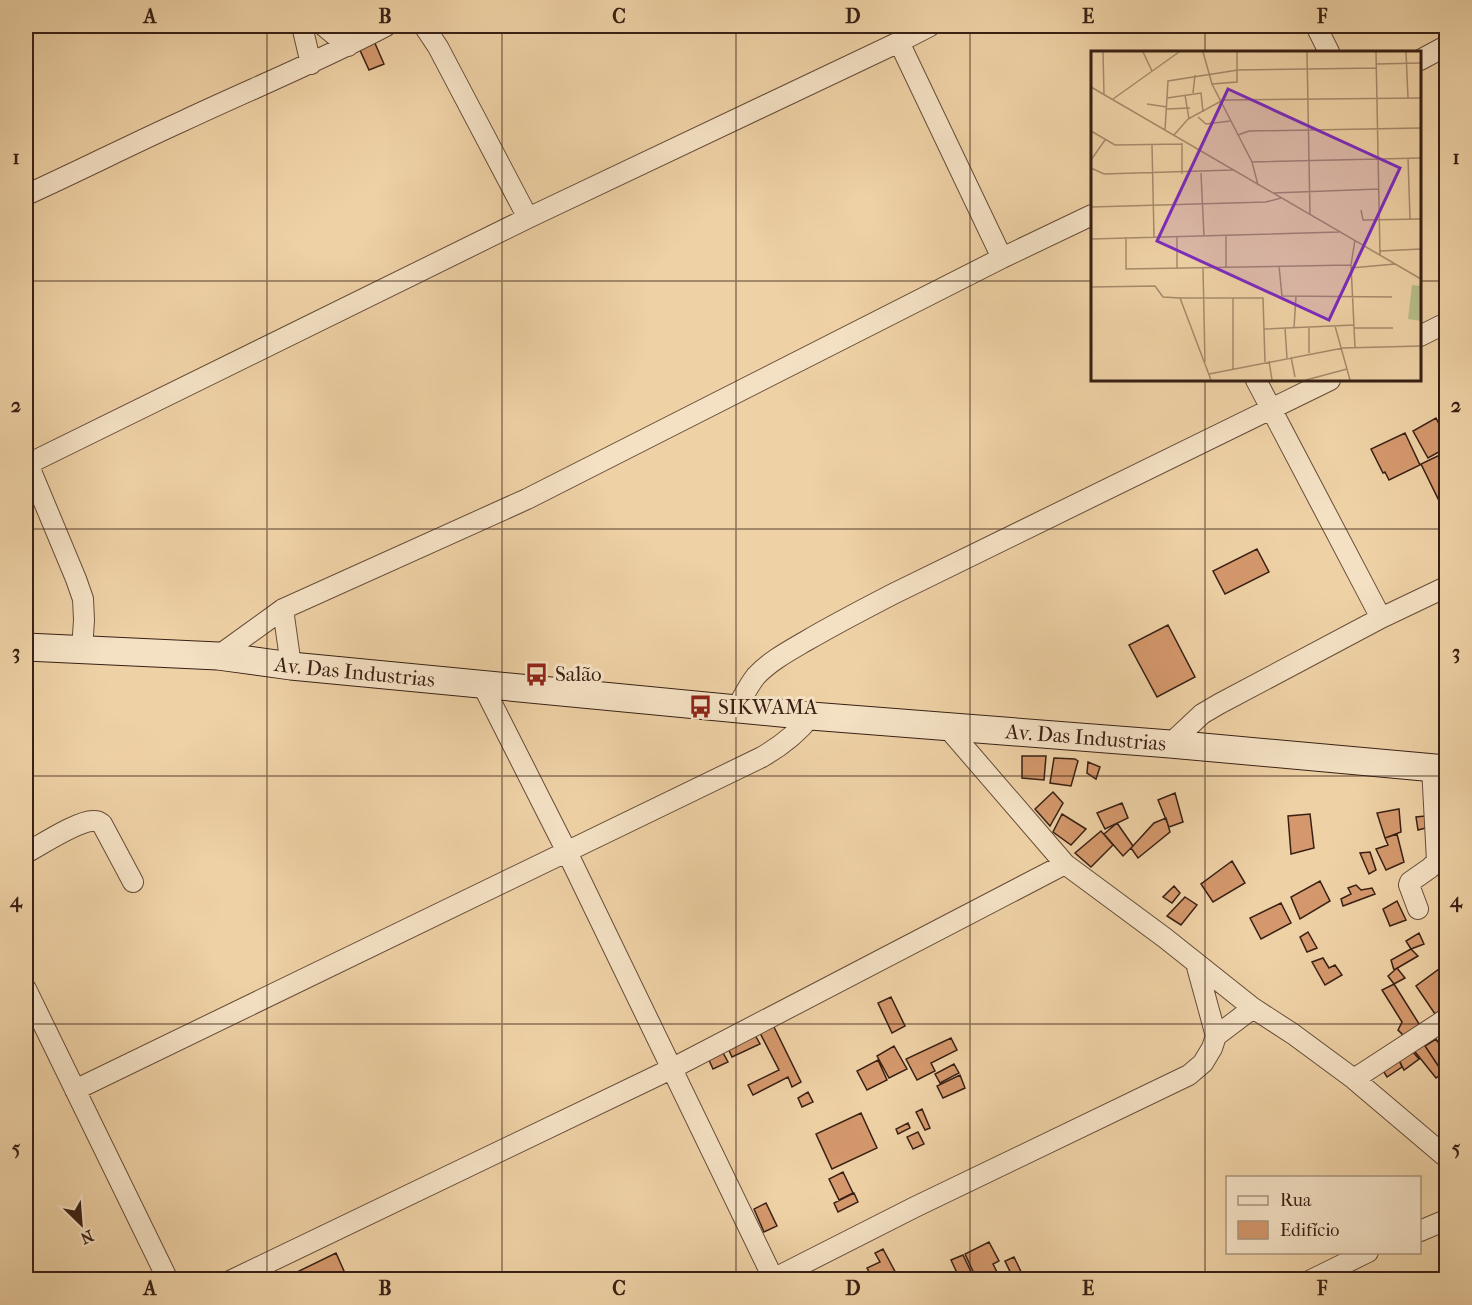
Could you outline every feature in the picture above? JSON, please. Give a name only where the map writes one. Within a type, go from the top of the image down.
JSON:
[{"type":"main road","name":"Av. Das Industrias","points":[[26,647],[218,656],[291,666],[811,716],[1439,768]]},
{"type":"street","points":[[302,26],[311,64]]},
{"type":"street","points":[[324,26],[348,46]]},
{"type":"street","points":[[26,195],[147,137],[311,64],[386,26]]},
{"type":"street","points":[[424,26],[438,47],[528,218]]},
{"type":"street","points":[[82,650],[84,620],[82,599],[76,579],[27,462],[528,218],[930,26]]},
{"type":"street","points":[[1316,26],[1328,51]]},
{"type":"street","points":[[899,42],[1002,258]]},
{"type":"street","points":[[1421,59],[1446,46]]},
{"type":"street","points":[[218,656],[283,609],[527,499],[1091,214]]},
{"type":"street","points":[[1421,335],[1446,323]]},
{"type":"street","points":[[1257,381],[1382,618]]},
{"type":"street","points":[[731,708],[767,666],[830,627],[1328,381]]},
{"type":"street","points":[[1170,744],[1202,714],[1382,618],[1446,587]]},
{"type":"street","points":[[283,609],[291,666]]},
{"type":"street","points":[[482,684],[567,852],[772,1279],[1188,1075],[1203,1063],[1216,1036],[1196,963]]},
{"type":"street","points":[[75,1090],[762,757],[782,746],[800,730],[811,716]]},
{"type":"street","points":[[945,726],[1065,864],[1253,1008],[1354,1079],[1446,1157]]},
{"type":"street","points":[[1418,909],[1409,885],[1437,861],[1439,768]]},
{"type":"street","points":[[26,853],[75,826],[96,820],[102,824],[133,882]]},
{"type":"street","points":[[232,1280],[671,1069],[1065,864]]},
{"type":"street","points":[[26,989],[168,1280]]},
{"type":"street","points":[[1216,1036],[1253,1008]]},
{"type":"street","points":[[1354,1079],[1446,1019]]},
{"type":"street","points":[[1421,1230],[1446,1220]]},
{"type":"street","points":[[1311,1280],[1364,1254]]},
{"type":"building","points":[[374,41],[384,64],[369,70],[359,48]]},
{"type":"building","points":[[1436,418],[1446,438],[1446,448],[1428,458],[1413,431]]},
{"type":"building","points":[[1405,433],[1420,465],[1389,480],[1371,449]]},
{"type":"building","points":[[1446,452],[1446,471],[1443,473],[1446,480],[1446,515],[1421,464]]},
{"type":"building","points":[[1257,549],[1269,572],[1225,594],[1213,571]]},
{"type":"building","points":[[1168,625],[1195,677],[1157,697],[1129,645]]},
{"type":"building","points":[[1022,756],[1046,756],[1044,780],[1022,778]]},
{"type":"building","points":[[1054,758],[1078,761],[1071,786],[1050,783]]},
{"type":"building","points":[[1088,762],[1100,767],[1096,779],[1087,773]]},
{"type":"building","points":[[1446,787],[1446,837],[1440,837],[1437,789]]},
{"type":"building","points":[[1053,792],[1063,803],[1050,826],[1035,809]]},
{"type":"building","points":[[1175,793],[1183,822],[1169,827],[1158,800]]},
{"type":"building","points":[[1122,803],[1128,818],[1105,829],[1097,813]]},
{"type":"building","points":[[1399,809],[1401,832],[1385,838],[1377,813]]},
{"type":"building","points":[[1062,814],[1086,829],[1071,845],[1053,832]]},
{"type":"building","points":[[1310,814],[1314,848],[1291,854],[1288,816]]},
{"type":"building","points":[[1425,816],[1426,828],[1418,830],[1416,817]]},
{"type":"building","points":[[1166,818],[1170,832],[1138,858],[1131,848],[1154,823]]},
{"type":"building","points":[[1117,823],[1133,846],[1123,856],[1104,834]]},
{"type":"building","points":[[1101,831],[1113,845],[1091,867],[1075,853]]},
{"type":"building","points":[[1397,834],[1404,862],[1386,870],[1376,849],[1388,845],[1385,838]]},
{"type":"building","points":[[1370,852],[1376,870],[1369,874],[1360,853]]},
{"type":"building","points":[[1232,861],[1245,883],[1213,902],[1201,884]]},
{"type":"building","points":[[1320,881],[1330,901],[1300,919],[1291,897]]},
{"type":"building","points":[[1356,885],[1361,890],[1372,888],[1375,894],[1343,906],[1341,899],[1351,894],[1348,888]]},
{"type":"building","points":[[1174,886],[1180,893],[1172,903],[1163,897]]},
{"type":"building","points":[[1185,897],[1197,905],[1181,925],[1167,916]]},
{"type":"building","points":[[1397,901],[1406,920],[1390,926],[1383,909]]},
{"type":"building","points":[[1281,903],[1291,923],[1261,939],[1250,918]]},
{"type":"building","points":[[1308,932],[1317,948],[1307,952],[1300,937]]},
{"type":"building","points":[[1419,933],[1424,944],[1411,949],[1406,941]]},
{"type":"building","points":[[1411,949],[1418,956],[1394,970],[1391,960]]},
{"type":"building","points":[[1323,958],[1329,968],[1335,965],[1342,975],[1325,985],[1312,962]]},
{"type":"building","points":[[1397,968],[1405,978],[1394,984],[1388,976]]},
{"type":"building","points":[[1439,969],[1446,978],[1446,1007],[1435,1014],[1416,986]]},
{"type":"building","points":[[1394,984],[1421,1027],[1404,1036],[1398,1030],[1402,1022],[1382,990]]},
{"type":"building","points":[[891,997],[905,1026],[892,1033],[878,1003]]},
{"type":"building","points":[[773,1025],[801,1082],[792,1087],[788,1077],[753,1095],[748,1085],[779,1070],[759,1031]]},
{"type":"building","points":[[755,1035],[760,1044],[732,1057],[728,1048]]},
{"type":"building","points":[[951,1038],[957,1050],[931,1063],[935,1071],[917,1080],[906,1059]]},
{"type":"building","points":[[1436,1039],[1446,1054],[1446,1070],[1443,1073],[1425,1046]]},
{"type":"building","points":[[1423,1043],[1443,1073],[1436,1078],[1412,1048]]},
{"type":"building","points":[[894,1046],[907,1069],[889,1078],[877,1056]]},
{"type":"building","points":[[722,1051],[728,1062],[713,1069],[708,1058]]},
{"type":"building","points":[[1413,1052],[1419,1059],[1404,1070],[1398,1058]]},
{"type":"building","points":[[1398,1058],[1402,1067],[1387,1077],[1382,1069]]},
{"type":"building","points":[[878,1060],[887,1080],[867,1090],[857,1071]]},
{"type":"building","points":[[954,1064],[959,1073],[940,1083],[935,1074]]},
{"type":"building","points":[[960,1075],[965,1088],[943,1098],[937,1086]]},
{"type":"building","points":[[808,1092],[813,1102],[802,1107],[798,1098]]},
{"type":"building","points":[[922,1109],[930,1128],[925,1130],[916,1112]]},
{"type":"building","points":[[861,1113],[877,1148],[832,1169],[816,1134]]},
{"type":"building","points":[[908,1123],[910,1128],[898,1134],[896,1129]]},
{"type":"building","points":[[918,1132],[924,1144],[913,1149],[907,1137]]},
{"type":"building","points":[[843,1172],[853,1193],[839,1200],[829,1179]]},
{"type":"building","points":[[854,1193],[858,1202],[838,1212],[834,1203]]},
{"type":"building","points":[[766,1203],[777,1226],[764,1232],[754,1209]]},
{"type":"building","points":[[989,1242],[999,1261],[993,1264],[1001,1280],[977,1280],[965,1254]]},
{"type":"building","points":[[883,1249],[898,1277],[892,1280],[867,1280],[872,1277],[867,1268],[880,1262],[875,1253]]},
{"type":"building","points":[[336,1253],[348,1280],[295,1280],[293,1274]]},
{"type":"building","points":[[963,1255],[975,1280],[957,1280],[958,1275],[951,1260]]},
{"type":"building","points":[[1014,1257],[1025,1280],[1014,1280],[1005,1261]]},
{"type":"place","name":"Salão","points":[[537,674]]},
{"type":"place","name":"SIKWAMA","points":[[700,707]]}]
